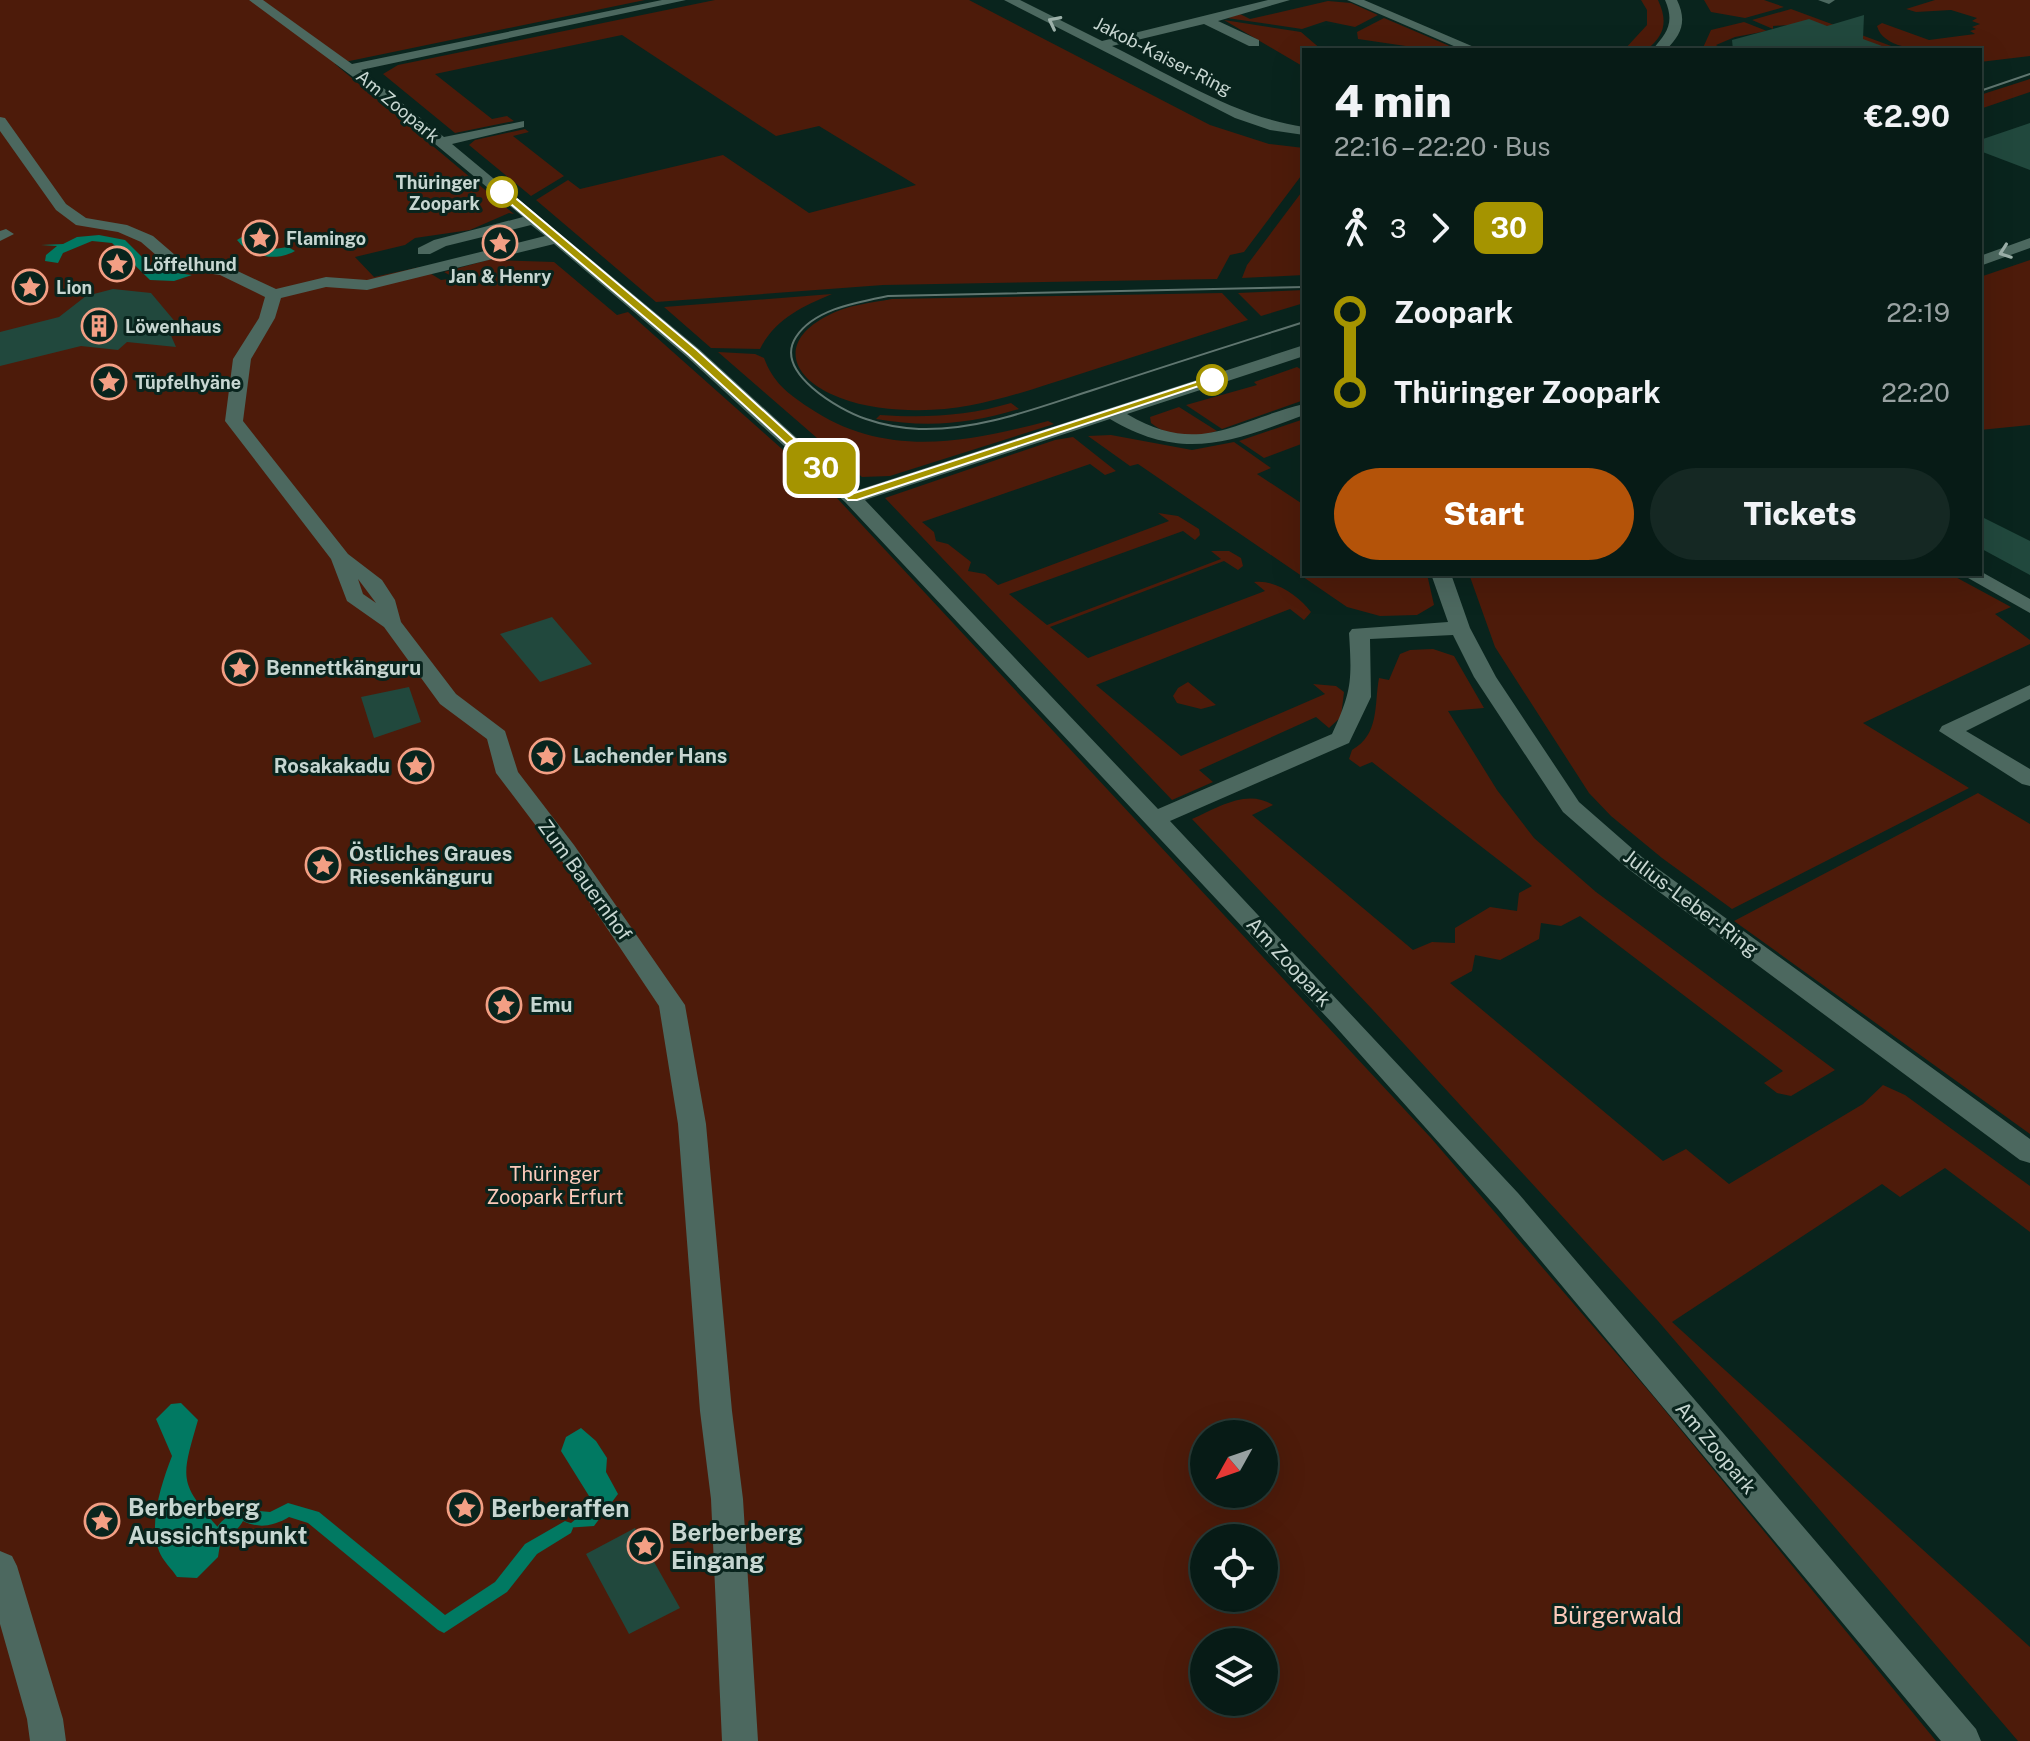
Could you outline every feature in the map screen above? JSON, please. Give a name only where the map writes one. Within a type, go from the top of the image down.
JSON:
[{"type":"street","name":"Am Zoopark","points":[[255,0],[358,66],[440,142],[535,219],[559,259]]},
{"type":"street","points":[[358,66],[680,0]]},
{"type":"street","name":"Jakob-Kaiser-Ring","points":[[1010,0],[1240,115],[1275,127],[1302,131]]},
{"type":"street","points":[[1100,45],[1284,0]]},
{"type":"street","points":[[1353,0],[1469,48]]},
{"type":"street","points":[[1661,48],[1676,34],[1678,13],[1671,0]]},
{"type":"street","points":[[1205,20],[1254,43]]},
{"type":"street","points":[[0,121],[61,207],[81,222],[122,228],[147,239],[177,265],[232,273],[274,295],[326,282],[367,285],[535,219]]},
{"type":"street","points":[[440,142],[519,124]]},
{"type":"street","name":"Am Zoopark","points":[[518,224],[548,241],[693,353],[852,498],[1343,1019],[1508,1201],[1963,1741]]},
{"type":"street","points":[[443,254],[548,241]]},
{"type":"street","points":[[1982,260],[2030,243]]},
{"type":"street","name":"Zum Bauernhof","points":[[274,295],[267,318],[242,359],[234,421],[341,558],[354,597],[391,623],[448,699],[497,736],[507,773],[566,850],[672,1005],[692,1124],[716,1411],[727,1499],[740,1741]]},
{"type":"street","points":[[852,498],[1302,351]]},
{"type":"street","points":[[1112,413],[1149,435],[1167,440],[1193,441],[1228,435],[1302,410]]},
{"type":"street","name":"Julius-Leber-Ring","points":[[1442,576],[1460,628],[1485,677],[1571,807],[1635,863],[2030,1153]]},
{"type":"street","points":[[1975,576],[2030,607]]},
{"type":"street","points":[[1155,819],[1341,738],[1360,697],[1362,668],[1359,633],[1460,628]]},
{"type":"street","points":[[2030,691],[1950,731],[2030,779]]},
{"type":"street","points":[[0,1566],[45,1719],[48,1741]]},
{"type":"green space","name":"Thüringer Zoopark Erfurt","points":[[0,0],[645,0],[335,64],[514,214],[509,213],[470,230],[415,238],[405,245],[355,257],[374,277],[420,267],[441,280],[455,278],[444,272],[488,260],[554,262],[617,315],[628,312],[836,497],[1431,1138],[1653,1396],[1936,1741],[0,1741]]},
{"type":"green space","points":[[715,0],[969,0],[1210,125],[1269,144],[1302,148],[1302,175],[1244,252],[1230,255],[1217,279],[883,285],[656,302],[536,200],[568,180],[580,189],[723,155],[809,213],[916,185],[819,126],[776,136],[622,35],[435,74],[492,119],[507,116],[514,121],[455,133],[383,74],[398,65]]},
{"type":"green space","points":[[1641,0],[1658,0],[1664,21],[1661,34],[1648,48],[1626,48],[1647,25],[1647,10]]},
{"type":"green space","points":[[1704,0],[1764,0],[1784,7],[1745,18],[1711,12]]},
{"type":"green space","points":[[1935,0],[2030,0],[2030,56],[1982,62],[1982,48],[1911,48],[1893,43],[1883,36],[1877,26],[1882,23],[1929,40],[1975,34],[1970,31],[1976,29],[1972,27],[1980,24],[1972,21],[1977,18],[1951,10],[1916,12],[1906,9]]},
{"type":"green space","points":[[1328,1],[1351,3],[1378,15],[1355,27],[1326,21],[1302,29],[1227,18],[1240,14],[1250,19]]},
{"type":"green space","points":[[1791,9],[1897,48],[1771,48],[1789,25],[1773,26],[1773,29],[1752,20]]},
{"type":"green space","points":[[1384,18],[1454,48],[1419,48],[1358,39],[1357,32]]},
{"type":"green space","points":[[1224,20],[1301,32],[1320,48],[1302,48],[1302,66]]},
{"type":"green space","points":[[1744,22],[1767,31],[1735,37],[1716,45],[1721,48],[1703,48],[1711,30]]},
{"type":"green space","points":[[2030,79],[2030,92],[1982,108],[1982,94]]},
{"type":"green space","points":[[525,129],[529,132],[513,136],[564,176],[531,196],[469,145],[475,140]]},
{"type":"green space","points":[[1302,192],[1302,275],[1242,278],[1247,265]]},
{"type":"green space","points":[[2030,260],[2030,425],[1982,430],[1982,276]]},
{"type":"green space","points":[[1302,290],[1302,304],[1261,316],[1238,293]]},
{"type":"green space","points":[[1222,293],[1248,320],[974,405],[930,410],[898,409],[849,401],[816,386],[805,376],[796,356],[802,335],[827,316],[851,307],[892,299]]},
{"type":"green space","points":[[832,294],[800,309],[782,322],[760,349],[711,348],[664,307]]},
{"type":"green space","points":[[718,352],[755,354],[764,358],[776,380],[794,397],[837,423],[866,434],[925,442],[986,435],[1048,421],[1054,424],[890,476],[862,477]]},
{"type":"green space","points":[[1297,367],[1302,370],[1302,401],[1222,429],[1186,405],[1257,385],[1254,382]]},
{"type":"green space","points":[[1011,403],[1019,409],[966,421],[931,424],[876,419],[880,415],[962,413]]},
{"type":"green space","points":[[1179,407],[1217,431],[1182,435],[1166,432],[1151,423],[1150,417]]},
{"type":"green space","points":[[1302,420],[1302,444],[1264,458],[1239,441]]},
{"type":"green space","points":[[1111,435],[1192,450],[1234,442],[1271,468],[1257,474],[1302,504],[1302,576],[1427,576],[1434,605],[1417,615],[1380,616],[1347,607],[1138,464],[1130,466],[1088,436]]},
{"type":"green space","points":[[1073,437],[1116,471],[1105,475],[1090,464],[922,522],[934,532],[936,541],[948,544],[971,562],[968,571],[985,574],[998,585],[1169,521],[1158,513],[1178,516],[1199,529],[1200,535],[1195,540],[1183,531],[1009,594],[1047,625],[1221,559],[1211,551],[1229,551],[1241,558],[1243,566],[1238,570],[1224,561],[1050,627],[1088,658],[1265,591],[1254,582],[1270,583],[1286,590],[1306,606],[1311,612],[1304,620],[1290,609],[1096,685],[1181,756],[1325,694],[1313,684],[1336,686],[1344,692],[1341,717],[1329,728],[1316,717],[1199,770],[1213,782],[1172,800],[885,498],[1055,440]]},
{"type":"green space","points":[[1470,576],[1954,576],[2011,607],[1995,614],[2030,640],[2030,644],[1863,723],[1969,788],[1732,909],[1662,858],[1611,816],[1589,793],[1495,647]]},
{"type":"green space","points":[[1433,649],[1454,656],[1484,708],[1448,711],[1497,790],[1534,838],[1596,892],[1835,1070],[1791,1096],[1777,1093],[1764,1083],[1783,1071],[1580,916],[1561,926],[1541,923],[1539,939],[1500,960],[1475,955],[1472,971],[1450,983],[1663,1161],[1686,1149],[1729,1184],[1863,1104],[1883,1085],[1905,1095],[2030,1186],[2030,1232],[1945,1168],[1900,1197],[1882,1184],[1672,1322],[2030,1647],[2030,1741],[2018,1741],[1658,1321],[1373,1010],[1192,819],[1243,799],[1263,800],[1273,805],[1252,815],[1413,950],[1432,942],[1455,943],[1455,928],[1490,907],[1517,911],[1519,893],[1532,886],[1372,762],[1360,767],[1349,759],[1352,750],[1372,727],[1379,678],[1389,680],[1400,654],[1410,650]]},
{"type":"green space","points":[[1188,682],[1216,705],[1201,709],[1177,703],[1173,696],[1178,688]]},
{"type":"green space","points":[[1978,793],[2030,824],[2030,1134],[1734,921]]},
{"type":"shaded area","points":[[250,232],[275,235],[275,241],[262,245],[267,250],[288,247],[295,251],[272,257],[256,254],[237,240]]},
{"type":"shaded area","points":[[99,235],[125,240],[155,270],[192,275],[174,281],[150,280],[112,243],[92,241],[63,253],[58,263],[45,261],[46,255],[57,246],[41,245],[63,244],[77,237]]},
{"type":"shaded area","points":[[181,1403],[198,1420],[188,1457],[187,1480],[198,1502],[222,1532],[218,1557],[197,1578],[177,1577],[160,1554],[156,1540],[158,1503],[172,1456],[156,1419],[171,1404]]},
{"type":"shaded area","points":[[581,1428],[596,1441],[607,1458],[606,1472],[618,1494],[594,1526],[565,1528],[594,1504],[561,1451],[566,1437]]},
{"type":"building","points":[[1864,15],[1863,39],[1882,48],[1733,48],[1732,40],[1809,19],[1827,26]]},
{"type":"building","points":[[2030,123],[2030,170],[1982,152],[1982,139]]},
{"type":"building","name":"Löwenhaus","points":[[113,289],[151,293],[177,324],[169,331],[176,347],[127,342],[118,350],[81,346],[0,366],[0,332],[59,317],[86,296]]},
{"type":"building","points":[[1982,517],[2030,541],[2030,575],[1982,549]]},
{"type":"building","points":[[552,617],[592,664],[540,682],[500,634]]},
{"type":"building","points":[[409,687],[421,722],[374,738],[361,697]]},
{"type":"building","points":[[635,1528],[680,1608],[629,1634],[586,1554]]},
{"type":"waterway","points":[[249,1517],[272,1519],[288,1510],[313,1517],[444,1625],[501,1587],[531,1549],[565,1528]]},
{"type":"waterway","points":[[222,1532],[235,1520]]},
{"type":"tram line","points":[[1982,90],[2030,74]]},
{"type":"tram line","points":[[1302,287],[888,296],[825,313],[804,327],[791,350],[793,363],[801,376],[812,388],[840,407],[885,425],[942,429],[987,422],[1031,410],[1302,323]]},
{"type":"bus line","name":"30","points":[[502,192],[693,353],[852,498],[1212,380]]},
{"type":"place","name":"Thüringer Zoopark","points":[[502,192]]},
{"type":"place","name":"Flamingo","points":[[260,238]]},
{"type":"place","name":"Jan & Henry","points":[[500,243]]},
{"type":"place","name":"Löffelhund","points":[[117,264]]},
{"type":"place","name":"Lion","points":[[30,287]]},
{"type":"place","name":"Löwenhaus","points":[[99,326]]},
{"type":"place","name":"Tüpfelhyäne","points":[[109,382]]},
{"type":"place","name":"Bennettkänguru","points":[[240,668]]},
{"type":"place","name":"Lachender Hans","points":[[547,756]]},
{"type":"place","name":"Rosakakadu","points":[[416,766]]},
{"type":"place","name":"Östliches Graues Riesenkänguru","points":[[323,865]]},
{"type":"place","name":"Emu","points":[[504,1005]]},
{"type":"place","name":"Berberaffen","points":[[465,1508]]},
{"type":"place","name":"Berberberg Aussichtspunkt","points":[[102,1521]]},
{"type":"place","name":"Berberberg Eingang","points":[[645,1546]]},
{"type":"park label","name":"Bürgerwald","points":[[1617,1615]]}]
